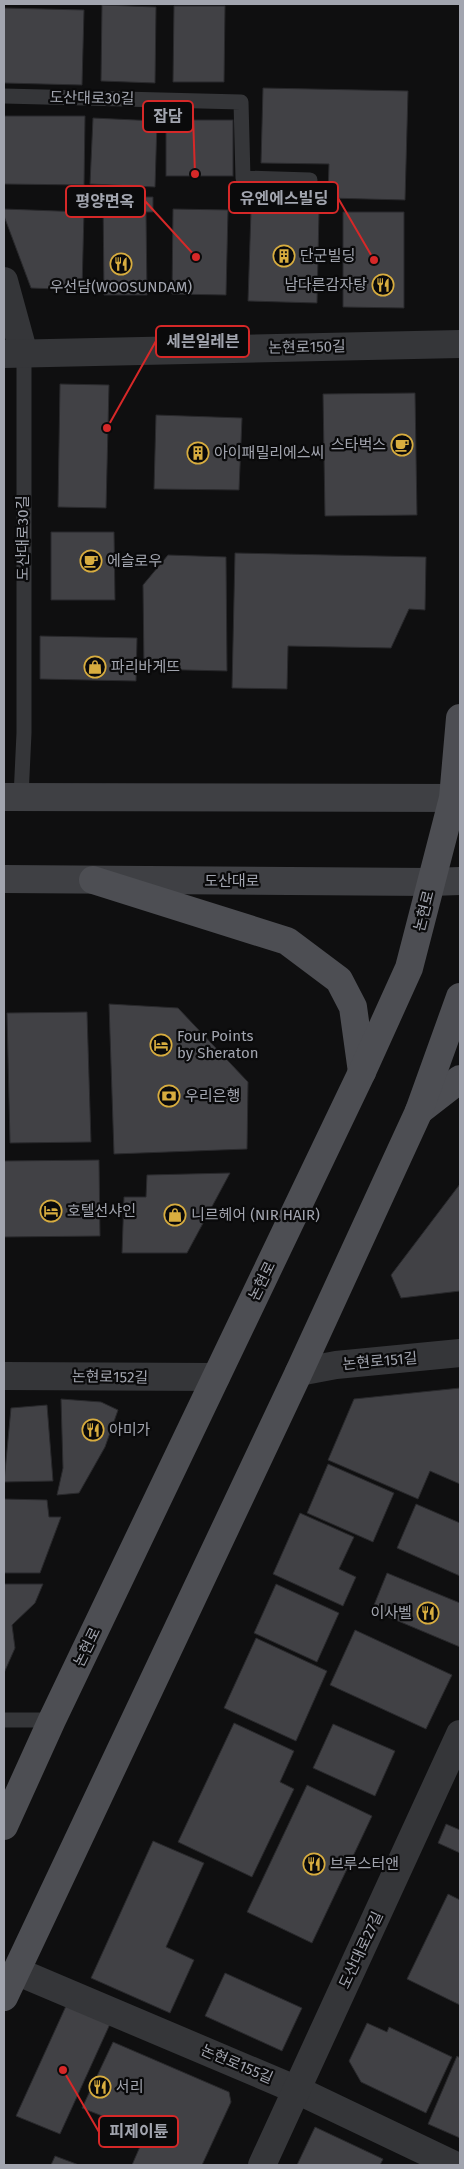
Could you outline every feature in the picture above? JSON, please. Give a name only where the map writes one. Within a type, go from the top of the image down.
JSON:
[{"type":"main road","name":"논현로","points":[[4,1826],[52,1720],[362,1072],[409,968],[431,882],[456,798],[460,718]]},
{"type":"main road","points":[[12,797],[456,798]]},
{"type":"main road","name":"도산대로","points":[[4,879],[460,881]]},
{"type":"main road","points":[[93,880],[287,941],[339,980],[353,1007],[362,1072]]},
{"type":"main road","points":[[4,1997],[299,1372],[419,1112],[460,997]]},
{"type":"main road","points":[[419,1112],[460,1079]]},
{"type":"street","name":"도산대로30길","points":[[4,281],[14,354]]},
{"type":"street","name":"논현로150길","points":[[14,354],[460,344]]},
{"type":"street","name":"논현로151길","points":[[299,1372],[336,1365],[460,1353]]},
{"type":"street","name":"논현로152길","points":[[4,1376],[216,1376]]},
{"type":"street","name":"도산대로27길","points":[[262,2165],[460,1734]]},
{"type":"street","name":"논현로155길","points":[[16,1971],[297,2090],[454,2165]]},
{"type":"lane","name":"도산대로30길","points":[[4,96],[241,102],[243,178],[310,180]]},
{"type":"lane","name":"도산대로30길","points":[[12,797],[24,734],[14,354]]},
{"type":"lane","points":[[4,1720],[52,1720]]},
{"type":"building","points":[[102,5],[156,7],[155,83],[101,81]]},
{"type":"building","points":[[174,6],[225,6],[224,82],[173,82]]},
{"type":"building","points":[[4,8],[84,10],[82,85],[4,83]]},
{"type":"building","points":[[263,88],[408,91],[405,200],[328,198],[329,164],[261,163]]},
{"type":"building","points":[[4,116],[85,116],[84,185],[4,184]]},
{"type":"building","points":[[93,118],[157,121],[155,187],[90,184]]},
{"type":"building","points":[[166,120],[233,120],[233,176],[166,176]]},
{"type":"building","points":[[103,197],[153,197],[153,212],[146,212],[147,295],[104,295]]},
{"type":"building","points":[[4,209],[84,212],[82,290],[31,288],[4,216]]},
{"type":"building","points":[[173,209],[228,210],[226,295],[172,294]]},
{"type":"building","name":"단군빌딩","points":[[251,211],[319,212],[317,303],[248,301]]},
{"type":"building","points":[[343,212],[404,212],[404,308],[343,307]]},
{"type":"building","points":[[60,384],[109,385],[106,508],[58,507]]},
{"type":"building","points":[[415,393],[417,515],[325,516],[323,394]]},
{"type":"building","name":"아이패밀리에스씨","points":[[156,415],[242,418],[239,490],[154,489]]},
{"type":"building","points":[[51,532],[114,532],[115,600],[51,600]]},
{"type":"building","points":[[235,553],[426,557],[425,610],[409,609],[391,648],[288,646],[287,689],[232,688]]},
{"type":"building","points":[[168,555],[226,557],[227,671],[144,669],[143,585]]},
{"type":"building","points":[[40,636],[137,638],[136,681],[40,679]]},
{"type":"building","name":"Four Points by Sheraton","points":[[109,1004],[178,1008],[248,1082],[247,1149],[114,1154]]},
{"type":"building","points":[[87,1012],[91,1142],[10,1143],[7,1013]]},
{"type":"building","points":[[99,1160],[100,1236],[4,1237],[4,1161]]},
{"type":"building","points":[[230,1173],[187,1253],[122,1253],[124,1197],[146,1197],[147,1175]]},
{"type":"building","points":[[460,1184],[460,1291],[401,1298],[391,1275]]},
{"type":"building","points":[[460,1388],[460,1484],[430,1471],[418,1499],[328,1460],[354,1399]]},
{"type":"building","points":[[61,1399],[101,1402],[118,1410],[105,1447],[79,1493],[57,1495],[63,1468]]},
{"type":"building","points":[[47,1405],[53,1481],[4,1482],[11,1408]]},
{"type":"building","points":[[328,1464],[394,1493],[373,1542],[307,1513]]},
{"type":"building","points":[[4,1499],[47,1500],[49,1517],[61,1517],[40,1573],[4,1573]]},
{"type":"building","points":[[416,1504],[460,1523],[460,1576],[397,1548]]},
{"type":"building","points":[[300,1513],[354,1537],[339,1569],[356,1577],[343,1606],[273,1574]]},
{"type":"building","points":[[387,1573],[460,1603],[460,1647],[372,1610]]},
{"type":"building","points":[[4,1584],[43,1584],[35,1603],[12,1625],[15,1648],[4,1673]]},
{"type":"building","points":[[276,1584],[339,1613],[317,1662],[254,1633]]},
{"type":"building","points":[[355,1630],[452,1675],[426,1729],[330,1685]]},
{"type":"building","points":[[256,1638],[327,1671],[296,1741],[224,1708]]},
{"type":"building","points":[[234,1723],[294,1751],[280,1782],[294,1789],[252,1877],[178,1842]]},
{"type":"building","points":[[333,1724],[395,1751],[375,1796],[313,1768]]},
{"type":"building","points":[[307,1785],[372,1816],[312,1943],[247,1912]]},
{"type":"building","points":[[446,1824],[460,1830],[460,1853],[438,1843]]},
{"type":"building","points":[[153,1841],[204,1863],[166,1947],[194,1960],[170,2013],[91,1978]]},
{"type":"building","points":[[448,1894],[460,1900],[460,2005],[407,1979]]},
{"type":"building","points":[[225,1973],[302,2008],[282,2051],[205,2016]]},
{"type":"building","points":[[66,2006],[110,2024],[60,2134],[16,2116]]},
{"type":"building","points":[[367,2023],[387,2032],[389,2027],[452,2057],[426,2113],[361,2082],[349,2061]]},
{"type":"building","points":[[113,2042],[229,2092],[231,2102],[202,2165],[132,2165],[142,2142],[116,2131],[120,2123],[82,2108]]},
{"type":"building","points":[[457,2056],[460,2058],[460,2138],[428,2124]]},
{"type":"building","points":[[315,2127],[383,2159],[380,2165],[297,2165]]},
{"type":"building","points":[[55,2156],[79,2165],[51,2165]]},
{"type":"place","name":"잡담","points":[[195,174]]},
{"type":"place","name":"단군빌딩","points":[[284,256]]},
{"type":"place","name":"평양면옥","points":[[196,257]]},
{"type":"place","name":"유엔에스빌딩","points":[[374,260]]},
{"type":"place","name":"우선담(WOOSUNDAM)","points":[[121,264]]},
{"type":"place","name":"남다른감자탕","points":[[383,285]]},
{"type":"place","name":"세븐일레븐","points":[[107,428]]},
{"type":"place","name":"스타벅스","points":[[402,445]]},
{"type":"place","name":"아이패밀리에스씨","points":[[198,453]]},
{"type":"place","name":"에슬로우","points":[[91,561]]},
{"type":"place","name":"파리바게뜨","points":[[95,667]]},
{"type":"place","name":"Four Points by Sheraton","points":[[161,1045]]},
{"type":"place","name":"우리은행","points":[[169,1096]]},
{"type":"place","name":"호텔선샤인","points":[[51,1211]]},
{"type":"place","name":"니르헤어 (NIR HAIR)","points":[[175,1215]]},
{"type":"place","name":"아미가","points":[[93,1430]]},
{"type":"place","name":"이사벨","points":[[428,1613]]},
{"type":"place","name":"브루스터앤","points":[[314,1864]]},
{"type":"place","name":"피제이튠","points":[[63,2070]]},
{"type":"place","name":"서리","points":[[100,2087]]}]
